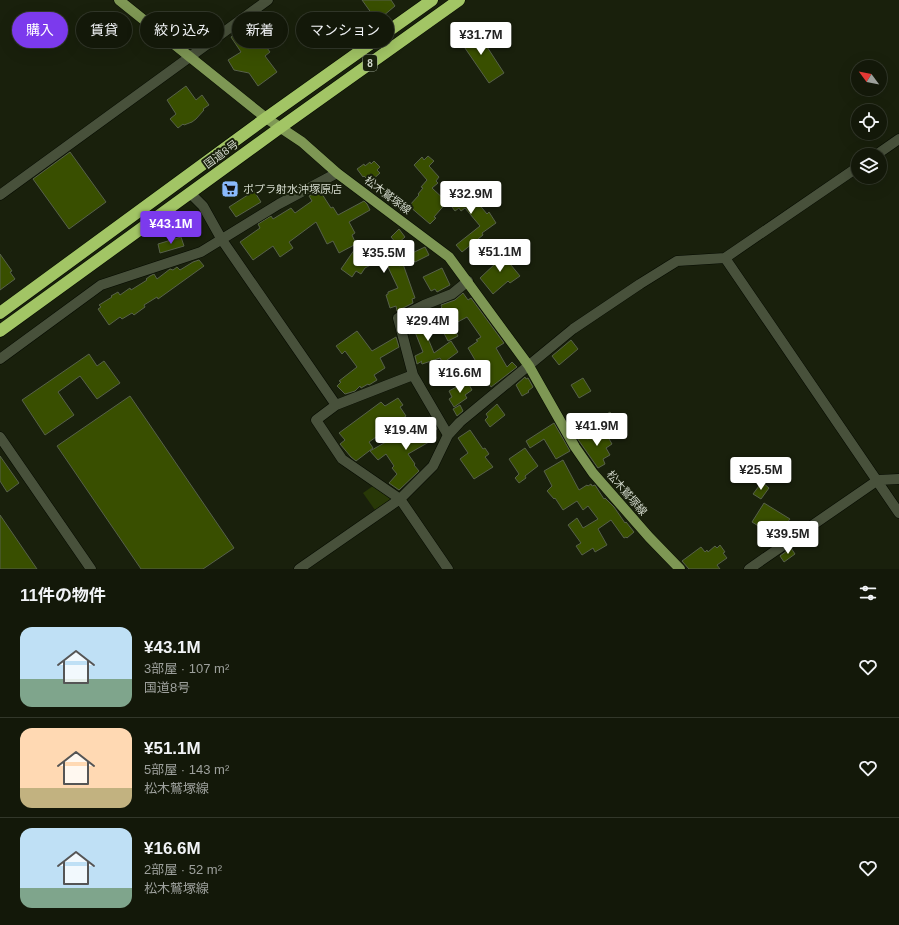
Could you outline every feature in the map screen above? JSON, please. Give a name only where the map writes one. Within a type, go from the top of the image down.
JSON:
[{"type":"highway","name":"国道8号","points":[[0,313],[266,118],[432,0]]},
{"type":"highway","name":"国道8号","points":[[0,331],[459,0]]},
{"type":"highway","points":[[0,306],[27,287],[76,257]]},
{"type":"highway","points":[[0,336],[29,311]]},
{"type":"main road","name":"松木鷲塚線","points":[[119,0],[266,118],[302,142],[338,172],[449,256],[529,366],[575,447],[593,473],[649,537],[680,569]]},
{"type":"street","points":[[0,195],[268,0]]},
{"type":"street","points":[[886,148],[899,139]]},
{"type":"street","points":[[0,359],[101,285],[201,252],[279,204],[338,172]]},
{"type":"street","points":[[299,569],[400,499],[433,466],[448,435],[460,422],[573,330],[640,284],[677,261],[725,258],[851,172]]},
{"type":"street","points":[[190,193],[203,206],[222,240],[336,405]]},
{"type":"street","points":[[725,258],[878,480],[899,513]]},
{"type":"street","points":[[448,435],[413,375],[398,318],[424,305],[452,294],[468,281]]},
{"type":"street","points":[[413,375],[336,405],[316,420],[342,459],[400,499],[448,569]]},
{"type":"street","points":[[0,437],[91,569]]},
{"type":"street","points":[[749,569],[878,480],[899,480]]},
{"type":"green space","points":[[373,486],[391,499],[375,510],[363,493]]},
{"type":"building","points":[[362,0],[391,0],[395,6],[388,12],[371,12]]},
{"type":"building","points":[[462,31],[468,39],[478,33],[504,73],[489,83],[456,35]]},
{"type":"building","points":[[238,48],[267,48],[270,52],[265,56],[277,72],[258,86],[249,73],[234,70],[228,60],[241,52]]},
{"type":"building","points":[[186,86],[196,100],[202,95],[209,105],[203,109],[204,110],[192,122],[183,124],[178,128],[170,119],[176,114],[167,100]]},
{"type":"building","points":[[70,152],[106,202],[69,229],[33,179]]},
{"type":"building","points":[[428,156],[434,161],[429,166],[439,177],[436,181],[438,183],[432,188],[447,202],[430,224],[409,206],[419,195],[418,194],[423,188],[421,187],[427,180],[414,165],[422,157],[424,160]]},
{"type":"building","points":[[374,161],[380,167],[377,170],[380,173],[370,182],[364,176],[363,177],[357,169],[364,164],[365,166]]},
{"type":"building","points":[[463,185],[487,214],[489,212],[496,223],[482,233],[483,235],[462,252],[456,245],[480,226],[465,208],[461,211],[459,208],[455,211],[446,199]]},
{"type":"building","points":[[324,188],[326,191],[322,194],[331,208],[333,207],[338,215],[364,201],[367,204],[370,210],[349,222],[355,233],[352,235],[356,244],[339,253],[333,241],[327,244],[316,222],[289,242],[293,248],[280,257],[273,246],[253,260],[240,242],[260,228],[258,224],[271,216],[273,219],[291,208],[295,213],[312,201],[309,196]]},
{"type":"building","points":[[254,191],[261,202],[236,217],[229,207]]},
{"type":"building","points":[[399,229],[405,237],[397,244],[391,237]]},
{"type":"building","points":[[181,237],[184,246],[160,253],[158,244]]},
{"type":"building","points":[[391,242],[395,250],[392,252],[399,266],[403,264],[415,298],[412,299],[413,303],[397,311],[396,306],[390,308],[386,295],[388,292],[398,288],[387,265],[384,266],[380,260],[365,268],[361,274],[356,271],[352,277],[341,269],[357,246],[360,252],[368,257],[378,251],[377,249]]},
{"type":"building","points":[[425,247],[429,255],[415,262],[413,261],[410,254]]},
{"type":"building","points":[[502,248],[507,254],[506,255],[508,257],[506,259],[520,276],[510,283],[508,281],[493,294],[480,278],[497,262],[492,256]]},
{"type":"building","points":[[0,254],[12,271],[10,272],[15,279],[0,290]]},
{"type":"building","points":[[199,260],[204,266],[158,299],[157,297],[144,305],[145,307],[134,315],[132,313],[122,319],[120,317],[109,325],[98,309],[101,307],[99,305],[112,297],[111,296],[118,292],[120,295],[130,288],[131,290],[154,274],[157,279],[170,269],[173,270],[177,267],[180,270]]},
{"type":"building","points":[[442,268],[450,285],[437,292],[435,289],[431,291],[423,277]]},
{"type":"building","points":[[463,293],[468,300],[471,298],[504,343],[496,348],[507,367],[512,362],[517,367],[491,387],[468,348],[481,337],[467,317],[452,325],[458,336],[448,341],[437,320],[445,316],[441,305],[455,300]]},
{"type":"building","points":[[427,312],[430,321],[422,324],[434,353],[451,341],[458,352],[443,363],[440,358],[422,364],[422,361],[417,364],[415,356],[423,352],[415,332],[409,334],[406,324],[408,323],[407,321]]},
{"type":"building","points":[[357,331],[372,351],[396,337],[399,347],[380,358],[385,368],[374,375],[377,380],[369,385],[368,384],[361,388],[360,386],[355,391],[345,394],[337,386],[341,382],[339,381],[357,367],[345,351],[342,354],[336,346]]},
{"type":"building","points":[[571,340],[578,349],[559,365],[552,356]]},
{"type":"building","points":[[89,354],[97,366],[104,361],[120,383],[97,399],[80,376],[58,392],[74,415],[45,435],[22,400]]},
{"type":"building","points":[[525,377],[526,379],[528,378],[533,387],[528,391],[529,392],[522,396],[516,385]]},
{"type":"building","points":[[583,378],[591,391],[579,398],[571,385]]},
{"type":"building","points":[[467,381],[472,390],[465,395],[467,398],[454,407],[449,399],[452,397],[449,391]]},
{"type":"building","points":[[130,396],[234,548],[203,569],[141,569],[57,446]]},
{"type":"building","points":[[398,398],[403,405],[400,407],[406,416],[369,442],[373,448],[356,461],[340,444],[345,440],[339,433],[381,402],[385,406]]},
{"type":"building","points":[[497,404],[505,415],[490,427],[485,420],[488,417],[486,414]]},
{"type":"building","points":[[460,405],[463,411],[457,416],[453,409]]},
{"type":"building","points":[[610,412],[615,422],[600,432],[594,422]]},
{"type":"building","points":[[430,417],[437,429],[433,431],[436,438],[408,454],[419,471],[399,490],[389,483],[397,474],[392,468],[394,466],[386,454],[378,460],[370,451]]},
{"type":"building","points":[[554,423],[570,451],[556,459],[544,439],[530,448],[526,441]]},
{"type":"building","points":[[470,430],[483,449],[485,448],[489,454],[485,457],[493,467],[474,479],[460,459],[468,453],[458,438]]},
{"type":"building","points":[[604,430],[612,444],[606,448],[610,455],[603,459],[605,464],[598,468],[577,438],[585,434],[587,439]]},
{"type":"building","points":[[525,448],[538,466],[525,476],[526,478],[519,483],[515,478],[519,474],[509,459]]},
{"type":"building","points":[[0,456],[19,483],[7,492],[0,481]]},
{"type":"building","points":[[563,460],[579,490],[587,485],[595,485],[604,499],[605,498],[614,507],[625,523],[626,522],[634,532],[627,538],[624,538],[611,520],[598,529],[607,545],[595,552],[593,548],[582,555],[576,546],[581,543],[568,525],[577,518],[583,528],[598,519],[588,506],[583,510],[577,501],[563,510],[555,498],[554,499],[547,491],[552,486],[544,471]]},
{"type":"building","points":[[762,482],[769,488],[761,499],[753,494]]},
{"type":"building","points":[[764,503],[790,519],[778,534],[761,524],[760,527],[752,522]]},
{"type":"building","points":[[0,515],[37,569],[0,569]]},
{"type":"building","points":[[720,545],[727,558],[717,565],[720,569],[689,569],[682,561],[701,547],[705,552],[707,550],[708,552],[715,546],[717,548]]},
{"type":"building","points":[[791,548],[795,554],[784,562],[780,556]]},
{"type":"place","name":"ポプラ射水沖塚原店","points":[[230,189]]}]
